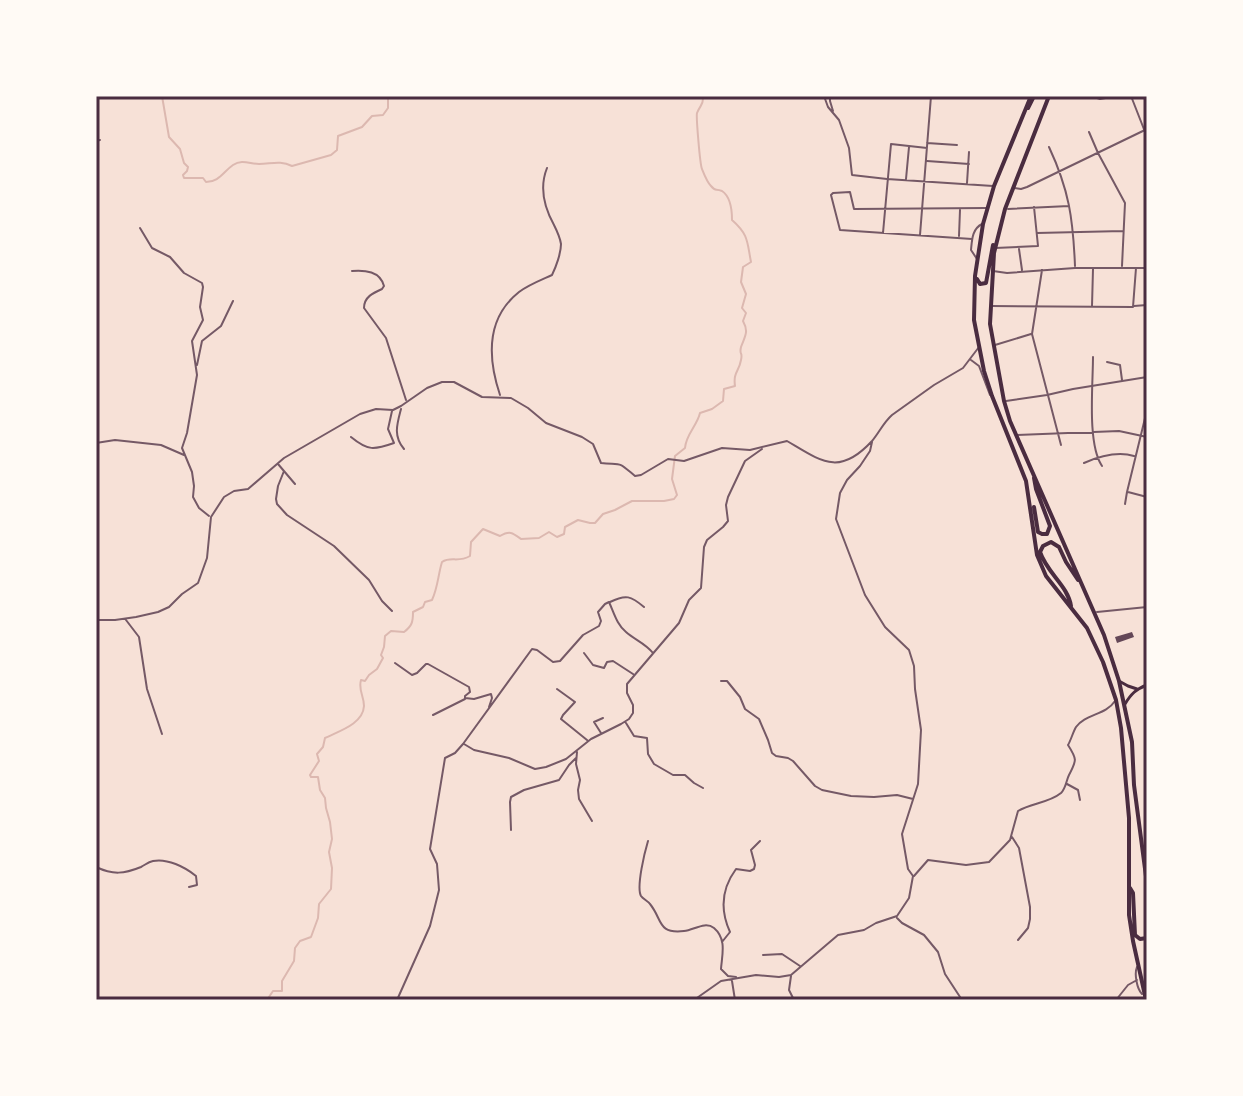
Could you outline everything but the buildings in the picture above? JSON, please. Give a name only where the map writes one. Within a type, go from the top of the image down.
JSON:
[{"type":"highway","points":[[1033,96],[1023,114],[987,209],[977,259],[973,302],[979,347],[992,396],[1020,461],[1037,528],[1040,534],[1047,534],[1050,526],[1036,489],[1035,475]]},
{"type":"highway","points":[[1049,96],[1005,209],[995,245],[990,306],[993,345],[1004,401],[1016,435],[1094,613],[1119,681],[1132,742],[1134,785],[1147,884]]},
{"type":"highway","points":[[982,233],[977,278],[980,284],[986,281],[991,249],[995,245]]},
{"type":"highway","points":[[1027,485],[1037,555],[1046,576],[1087,628],[1116,700],[1129,818],[1130,925],[1145,997]]},
{"type":"highway","points":[[1071,606],[1070,599],[1042,559],[1040,552],[1043,546],[1056,544],[1080,581]]},
{"type":"highway","points":[[1129,886],[1133,893],[1135,935],[1140,939],[1147,938]]},
{"type":"highway","points":[[1147,902],[1147,914]]},
{"type":"main road","points":[[1119,681],[1137,689]]},
{"type":"main road","points":[[1125,704],[1137,689],[1147,685]]},
{"type":"street","points":[[824,96],[828,107],[836,115]]},
{"type":"street","points":[[830,96],[850,150],[851,174],[994,186]]},
{"type":"street","points":[[920,236],[931,96]]},
{"type":"street","points":[[1091,96],[1100,99],[1117,96]]},
{"type":"street","points":[[1131,96],[1147,137]]},
{"type":"street","points":[[1013,187],[1027,187],[1145,130]]},
{"type":"street","points":[[1089,132],[1125,203],[1122,267]]},
{"type":"street","points":[[927,143],[957,145]]},
{"type":"street","points":[[883,234],[891,144],[927,148]]},
{"type":"street","points":[[906,179],[909,146]]},
{"type":"street","points":[[1049,147],[1070,206],[1075,268]]},
{"type":"street","points":[[967,184],[969,152]]},
{"type":"street","points":[[926,161],[969,164]]},
{"type":"street","points":[[501,398],[494,377],[491,337],[502,312],[519,292],[552,275],[560,249],[559,236],[544,203],[547,168]]},
{"type":"street","points":[[972,239],[839,229],[831,195],[849,191],[854,209],[987,209]]},
{"type":"street","points":[[1005,209],[1070,206]]},
{"type":"street","points":[[995,245],[1018,248],[1038,246],[1034,207]]},
{"type":"street","points":[[958,237],[960,209]]},
{"type":"street","points":[[977,259],[971,250],[972,239],[976,229],[983,224]]},
{"type":"street","points":[[140,228],[152,248],[170,257],[184,273],[202,283],[200,307],[203,320],[192,341],[196,366]]},
{"type":"street","points":[[1037,233],[1123,231]]},
{"type":"street","points":[[1018,248],[1022,272]]},
{"type":"street","points":[[1092,307],[1093,268]]},
{"type":"street","points":[[1133,307],[1136,268]]},
{"type":"street","points":[[992,271],[1147,268]]},
{"type":"street","points":[[1042,270],[1032,334],[1061,445]]},
{"type":"street","points":[[352,271],[371,272],[382,280],[384,286],[372,293],[364,308],[386,338],[407,402]]},
{"type":"street","points":[[211,517],[199,508],[193,497],[192,472],[182,448],[190,421],[202,341],[221,326],[233,301]]},
{"type":"street","points":[[990,306],[1147,305]]},
{"type":"street","points":[[993,345],[1032,334]]},
{"type":"street","points":[[96,620],[126,619],[169,607],[198,583],[207,558],[211,517],[224,497],[234,491],[248,489],[284,458],[360,414],[376,409],[393,410],[442,382],[454,382],[482,397],[511,398],[546,423],[593,444],[601,463],[618,463],[635,476],[668,459],[684,461],[722,448],[750,450],[787,441],[815,458],[837,463],[845,462],[872,441],[892,415],[963,368],[979,347]]},
{"type":"street","points":[[1093,357],[1093,432],[1096,458],[1102,466]]},
{"type":"street","points":[[969,359],[979,366],[992,396]]},
{"type":"street","points":[[1107,362],[1120,365],[1123,382]]},
{"type":"street","points":[[1004,401],[1147,377]]},
{"type":"street","points":[[401,406],[396,433],[404,449]]},
{"type":"street","points":[[351,437],[364,448],[379,448],[394,443],[388,429],[393,410]]},
{"type":"street","points":[[1125,504],[1147,410]]},
{"type":"street","points":[[1016,435],[1119,431],[1147,437]]},
{"type":"street","points":[[96,443],[115,440],[161,445],[185,456]]},
{"type":"street","points":[[872,441],[870,451],[840,493],[836,519],[865,595],[881,622],[912,658],[921,730],[918,784],[902,834],[908,869],[913,876]]},
{"type":"street","points":[[463,744],[535,769],[566,759],[588,741],[625,722],[633,713],[627,684],[679,623],[689,600],[701,588],[707,540],[728,521],[726,505],[745,461],[767,446]]},
{"type":"street","points":[[1084,463],[1123,453],[1135,456]]},
{"type":"street","points":[[278,463],[295,484]]},
{"type":"street","points":[[284,471],[278,486],[277,504],[287,515],[334,546],[369,580],[392,611]]},
{"type":"street","points":[[1127,492],[1147,497]]},
{"type":"street","points":[[397,1000],[430,926],[439,890],[437,864],[430,849],[445,758],[463,744],[532,649],[553,662],[560,661],[583,635],[599,626],[598,612],[605,604],[620,597],[629,597],[644,607]]},
{"type":"street","points":[[609,602],[622,629],[653,653]]},
{"type":"street","points":[[1094,613],[1147,607]]},
{"type":"street","points":[[126,619],[139,637],[147,689],[162,734]]},
{"type":"street","points":[[584,653],[593,665],[604,668],[607,662],[613,661],[634,675]]},
{"type":"street","points":[[395,663],[412,675],[428,664],[469,687],[471,691],[466,698]]},
{"type":"street","points":[[721,681],[727,681],[745,709],[759,719],[772,753],[793,761],[815,786],[851,796],[897,795],[913,799]]},
{"type":"street","points":[[557,689],[575,702],[561,719],[588,741]]},
{"type":"street","points":[[433,715],[466,698],[490,694],[489,708]]},
{"type":"street","points":[[694,1000],[721,981],[756,975],[791,975],[838,935],[864,930],[897,916],[909,898],[913,876],[928,860],[966,865],[989,862],[1012,837],[1018,811],[1064,790],[1075,764],[1075,755],[1068,745],[1076,727],[1111,707],[1116,700]]},
{"type":"street","points":[[601,733],[594,722],[603,718]]},
{"type":"street","points":[[625,722],[634,736],[647,738],[648,754],[655,765],[673,775],[685,775],[703,788]]},
{"type":"street","points":[[577,752],[579,799],[592,821]]},
{"type":"street","points":[[511,830],[511,797],[520,791],[558,781],[576,758]]},
{"type":"street","points":[[1066,784],[1078,790],[1080,800]]},
{"type":"street","points":[[1012,837],[1019,848],[1030,907],[1028,928],[1018,940]]},
{"type":"street","points":[[648,841],[642,868],[641,897],[651,905],[661,926],[668,930],[685,931],[709,925],[714,928],[722,942],[724,954],[721,969],[728,976],[740,978]]},
{"type":"street","points":[[722,942],[730,932],[722,907],[728,882],[736,869],[754,869],[751,850],[760,841]]},
{"type":"street","points":[[96,867],[107,873],[115,873],[131,871],[153,861],[166,861],[196,876],[197,885],[189,887]]},
{"type":"street","points":[[897,916],[902,923],[919,931],[938,952],[945,974],[962,1000]]},
{"type":"street","points":[[763,955],[782,954],[801,966]]},
{"type":"street","points":[[1138,966],[1135,971],[1139,992],[1145,997]]},
{"type":"street","points":[[791,975],[789,990],[794,1000]]},
{"type":"street","points":[[732,979],[735,1000]]},
{"type":"street","points":[[1116,1000],[1128,985],[1137,980]]},
{"type":"waterway","points":[[162,96],[169,137],[180,149],[188,167],[184,178],[203,178],[206,182],[218,178],[240,162],[292,166],[331,155],[337,150],[338,136],[362,127],[372,116],[383,115],[388,108],[388,96]]},
{"type":"waterway","points":[[267,1000],[273,991],[282,991],[282,981],[294,961],[295,948],[300,941],[311,937],[319,904],[331,889],[330,822],[318,777],[310,775],[319,761],[317,754],[325,738],[349,726],[363,712],[361,680],[365,681],[377,669],[383,658],[385,636],[391,631],[404,632],[409,628],[413,612],[432,600],[442,562],[470,556],[471,542],[483,529],[500,536],[511,533],[521,539],[539,538],[549,532],[557,537],[564,534],[565,527],[578,520],[595,523],[603,514],[632,501],[674,499],[677,495],[672,479],[675,456],[685,448],[700,413],[723,401],[724,389],[735,386],[746,331],[743,321],[746,313],[742,308],[746,294],[741,282],[743,267],[751,262],[748,244],[732,220],[727,197],[713,188],[702,169],[697,113],[703,96]]}]
